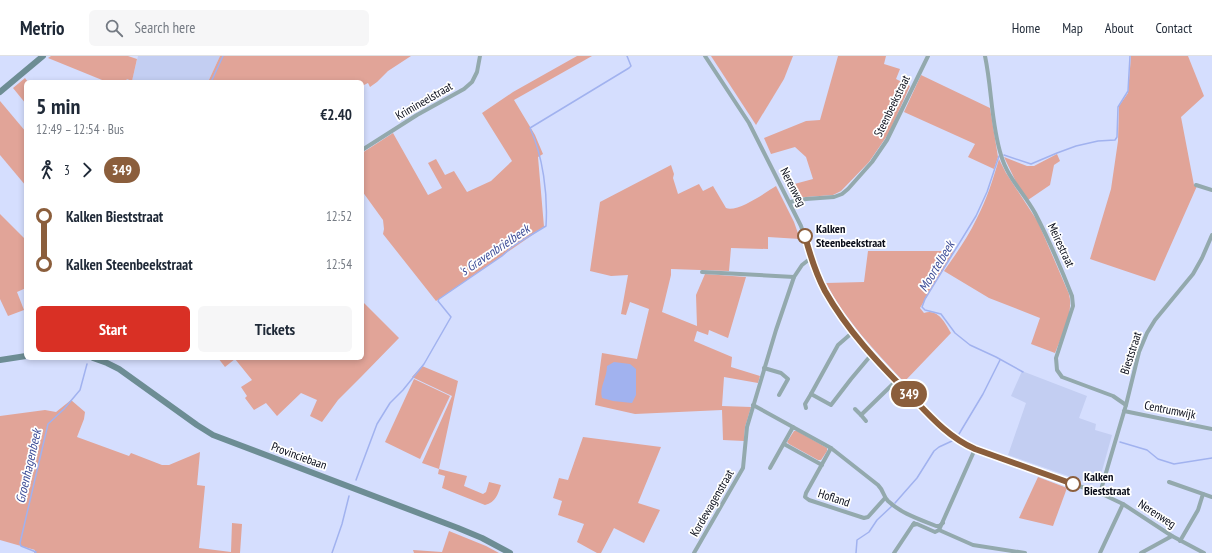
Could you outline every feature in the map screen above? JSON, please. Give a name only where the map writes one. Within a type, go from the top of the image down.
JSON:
[{"type":"main road","points":[[0,92],[43,56]]},
{"type":"main road","points":[[0,360],[24,356]]},
{"type":"main road","name":"Provinciebaan","points":[[99,360],[119,369],[197,426],[213,435],[458,528],[482,538],[510,553]]},
{"type":"street","name":"Krimineelstraat","points":[[364,149],[416,115],[464,89],[472,82],[477,72],[480,56]]},
{"type":"street","name":"Nerenweg","points":[[705,56],[749,123],[790,202],[801,226],[819,279],[836,309],[872,354],[939,425],[965,445],[1036,472],[1100,493],[1122,504],[1172,536],[1204,553]]},
{"type":"street","name":"Steenbeekstraat","points":[[790,202],[834,197],[842,194],[848,189],[872,162],[887,140],[928,56]]},
{"type":"street","name":"Meirestraat","points":[[985,56],[1001,156],[1012,180],[1034,212],[1050,242],[1072,296],[1073,306],[1056,358],[1056,370],[1062,377],[1113,396],[1126,405]]},
{"type":"street","points":[[1196,185],[1212,190]]},
{"type":"street","name":"Bieststraat","points":[[1100,493],[1126,405],[1139,352],[1146,333],[1193,274],[1212,235]]},
{"type":"street","name":"Kordewagenstraat","points":[[694,553],[743,468],[748,427],[753,405],[776,330],[794,277],[802,265],[811,258]]},
{"type":"street","points":[[702,272],[794,277]]},
{"type":"street","points":[[806,408],[805,404],[838,345],[853,332]]},
{"type":"street","points":[[811,394],[831,405],[850,379],[872,354]]},
{"type":"street","points":[[764,368],[781,373],[788,379],[779,396]]},
{"type":"street","points":[[861,415],[896,381]]},
{"type":"street","points":[[753,405],[831,448],[878,485],[883,490],[885,498],[893,505],[916,519],[936,526],[943,524]]},
{"type":"street","points":[[855,409],[866,421]]},
{"type":"street","name":"Centrumwijk","points":[[1124,411],[1212,429]]},
{"type":"street","points":[[770,468],[793,427]]},
{"type":"street","points":[[784,444],[822,464]]},
{"type":"street","name":"Hofland","points":[[831,448],[805,497],[809,500],[864,518],[868,517],[885,498]]},
{"type":"street","points":[[940,530],[975,449]]},
{"type":"street","points":[[1169,482],[1212,497]]},
{"type":"street","name":"Nerenweg","points":[[1180,540],[1198,510],[1203,494]]},
{"type":"street","points":[[1100,553],[1122,504]]},
{"type":"street","points":[[894,553],[916,519]]},
{"type":"street","points":[[912,525],[917,524],[935,532],[940,530],[973,544],[1025,553]]},
{"type":"street","points":[[1141,553],[1172,536]]},
{"type":"shaded area","points":[[51,56],[128,56],[137,59],[132,80],[102,80],[48,58]]},
{"type":"shaded area","points":[[138,56],[220,56],[209,80],[132,80]]},
{"type":"shaded area","points":[[220,56],[411,56],[388,71],[370,87],[368,83],[364,85],[364,80],[209,80]]},
{"type":"shaded area","points":[[577,56],[592,56],[514,100],[535,135],[543,154],[538,157],[544,227],[436,301],[383,234],[383,220],[364,194],[364,152],[393,133],[428,195],[442,188],[428,163],[436,159],[445,175],[454,171],[467,192],[491,181],[512,161],[482,113],[513,92]]},
{"type":"shaded area","points":[[711,56],[793,56],[784,79],[756,125]]},
{"type":"shaded area","points":[[838,56],[886,56],[884,64],[900,69],[896,79],[910,86],[889,133],[869,162],[841,191],[833,195],[792,198],[787,186],[813,179],[806,157],[795,147],[771,154],[764,138],[806,121],[820,120]]},
{"type":"shaded area","points":[[1131,56],[1188,56],[1204,96],[1181,117],[1194,185],[1197,186],[1155,281],[1090,259],[1111,189],[1118,141],[1119,106],[1128,93]]},
{"type":"shaded area","points":[[921,75],[990,108],[998,157],[994,169],[968,157],[975,144],[904,112]]},
{"type":"shaded area","points":[[25,78],[26,80],[24,80],[24,102],[13,88]]},
{"type":"shaded area","points":[[0,101],[24,130],[24,184],[0,155]]},
{"type":"shaded area","points":[[1057,154],[1060,161],[1054,165],[1050,185],[1028,200],[1017,184],[1004,157],[1027,166],[1034,166]]},
{"type":"shaded area","points":[[999,159],[1006,173],[1038,222],[1069,294],[1069,316],[1055,353],[1031,344],[1040,318],[989,298],[944,271],[966,239],[981,211],[990,189]]},
{"type":"shaded area","points":[[671,165],[678,194],[699,184],[703,191],[713,186],[726,208],[731,209],[744,205],[776,186],[794,222],[800,239],[768,237],[768,249],[731,248],[729,271],[671,269],[671,275],[662,312],[697,326],[696,295],[705,274],[746,277],[728,338],[709,330],[708,335],[697,331],[694,341],[732,357],[731,367],[760,376],[758,383],[724,377],[722,406],[751,407],[745,427],[744,441],[723,440],[722,410],[635,414],[595,405],[602,353],[637,359],[649,309],[630,302],[626,315],[621,314],[628,275],[611,276],[590,271],[600,202]]},
{"type":"shaded area","points":[[0,214],[24,238],[24,289],[17,292],[24,310],[8,316],[0,299]]},
{"type":"shaded area","points":[[868,251],[954,251],[920,308],[924,313],[929,312],[937,314],[944,321],[951,333],[904,382],[852,323],[826,283],[864,282]]},
{"type":"shaded area","points":[[364,303],[399,338],[338,400],[322,422],[310,416],[317,400],[301,393],[277,416],[266,403],[254,410],[245,398],[247,396],[241,387],[252,380],[236,360],[364,360]]},
{"type":"shaded area","points":[[220,360],[234,360],[225,367]]},
{"type":"shaded area","points":[[422,366],[458,381],[439,469],[422,463],[452,396],[412,377]]},
{"type":"shaded area","points":[[1022,371],[1087,396],[1079,418],[1096,424],[1095,430],[1112,435],[1098,482],[1091,484],[1008,455],[1026,403],[1011,396]]},
{"type":"shaded area","points":[[414,379],[450,396],[420,459],[385,442]]},
{"type":"shaded area","points":[[71,400],[85,412],[77,437],[129,456],[131,453],[162,465],[169,465],[200,452],[197,485],[205,486],[199,548],[231,552],[232,523],[242,524],[240,553],[34,553],[35,550],[0,540],[0,416],[45,410],[56,412]]},
{"type":"shaded area","points":[[794,431],[797,431],[827,448],[827,451],[821,460],[818,460],[787,442]]},
{"type":"shaded area","points":[[583,437],[661,447],[638,503],[660,510],[644,543],[614,528],[601,553],[597,553],[577,542],[584,524],[558,515],[562,501],[553,498],[559,478],[568,480]]},
{"type":"shaded area","points":[[439,469],[467,476],[464,486],[483,494],[486,492],[489,482],[501,485],[498,494],[492,502],[485,505],[442,488],[445,476],[438,474]]},
{"type":"shaded area","points":[[1038,477],[1067,488],[1053,526],[1019,518]]},
{"type":"shaded area","points":[[449,531],[499,553],[414,553],[413,550],[442,552]]},
{"type":"water","points":[[614,362],[630,364],[636,369],[636,395],[632,403],[602,398],[601,394],[607,366]]},
{"type":"waterway","name":"Groenhagenbeek","points":[[212,80],[223,56]]},
{"type":"waterway","name":"'s Gravenbrielbeek","points":[[356,480],[377,424],[390,403],[403,390],[424,364],[451,317],[438,301],[439,299],[502,256],[513,246],[546,226],[544,176],[535,139],[530,128],[629,68],[631,66],[627,56]]},
{"type":"waterway","name":"Moortelbeek","points":[[1004,155],[1031,164],[1076,146],[1098,141],[1115,140],[1117,137],[1118,107],[1128,91],[1130,56]]},
{"type":"waterway","name":"Moortelbeek","points":[[999,156],[987,192],[976,216],[925,299],[922,307],[925,310],[941,314],[955,333],[970,345],[1023,372]]},
{"type":"waterway","name":"Moortelbeek","points":[[959,434],[983,394],[1000,360]]},
{"type":"waterway","name":"Groenhagenbeek","points":[[35,553],[36,552],[21,546],[20,543],[48,424],[64,409],[80,390],[87,364]]},
{"type":"waterway","name":"Moortelbeek","points":[[895,503],[917,478],[934,451],[952,441]]},
{"type":"waterway","points":[[1120,442],[1147,450],[1158,459],[1174,464],[1212,458]]},
{"type":"waterway","name":"'s Gravenbrielbeek","points":[[332,553],[342,524],[349,496]]},
{"type":"waterway","name":"Moortelbeek","points":[[856,553],[857,540],[869,532],[877,520],[892,506]]},
{"type":"bus line","name":"349","points":[[805,236],[819,279],[836,309],[872,354],[939,425],[965,445],[1036,472],[1073,484]]},
{"type":"place","name":"Kalken Steenbeekstraat","points":[[805,236]]},
{"type":"place","name":"Kalken Bieststraat","points":[[1073,484]]}]
